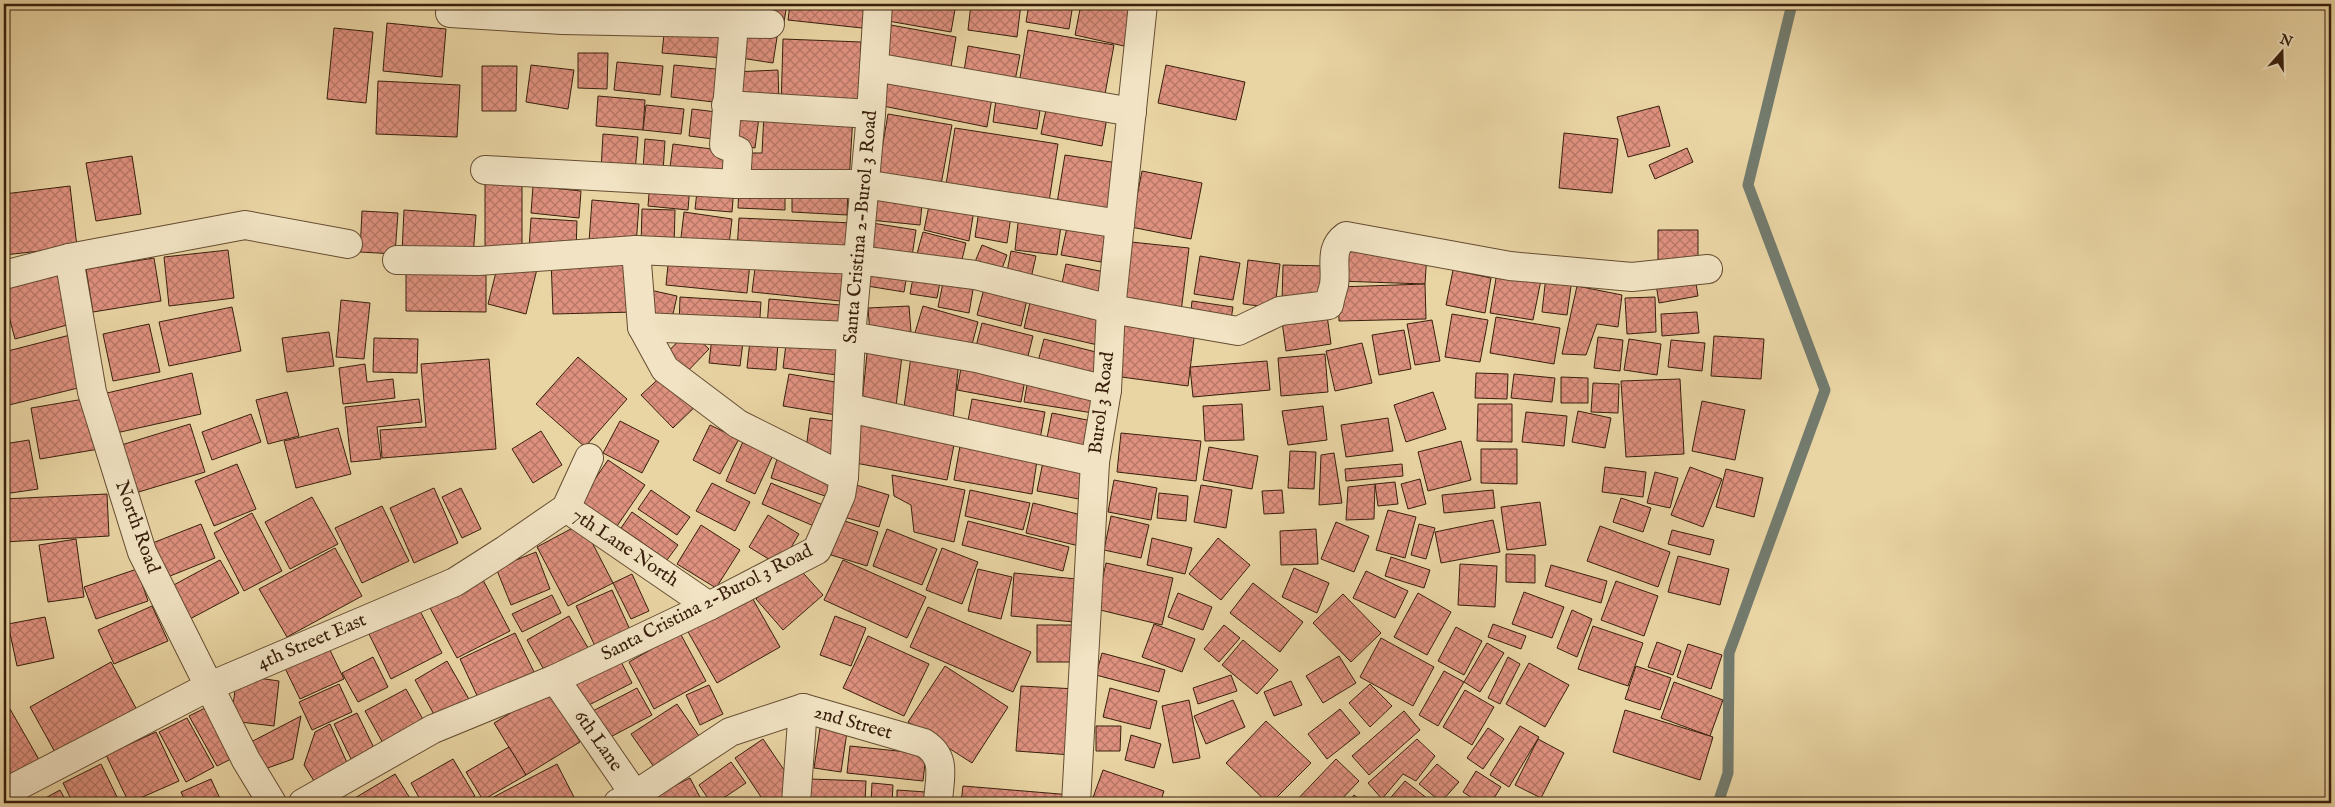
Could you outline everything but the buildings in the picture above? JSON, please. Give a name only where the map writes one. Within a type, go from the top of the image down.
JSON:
[{"type":"street","name":"Santa Cristina 2-Burol 3 Road","points":[[311,798],[433,729],[555,679],[710,606],[817,550],[841,495],[844,476],[849,408],[851,336],[871,114],[878,4]]},
{"type":"street","name":"Burol 3 Road","points":[[1076,803],[1095,462],[1107,390],[1111,309],[1143,4]]},
{"type":"street","points":[[450,13],[562,20],[676,13],[734,24],[770,24]]},
{"type":"street","points":[[734,24],[724,145],[738,151],[736,184]]},
{"type":"street","points":[[874,67],[1132,112]]},
{"type":"street","points":[[726,105],[871,114]]},
{"type":"street","points":[[484,170],[736,184],[864,184],[1120,224]]},
{"type":"street","points":[[4,275],[69,258],[245,225],[348,244]]},
{"type":"street","points":[[397,260],[478,261],[636,250],[858,260],[975,275],[1111,309],[1238,331],[1280,311],[1329,305],[1334,284],[1334,251],[1340,241],[1346,236],[1519,267],[1632,277],[1708,269]]},
{"type":"street","points":[[636,250],[642,327],[665,369],[738,424],[844,476]]},
{"type":"street","name":"North Road","points":[[69,258],[92,392],[142,552],[246,760],[272,803]]},
{"type":"street","points":[[642,327],[851,336],[976,358],[1107,390]]},
{"type":"street","points":[[849,408],[1095,462]]},
{"type":"street","points":[[566,508],[589,458]]},
{"type":"street","name":"4th Street East","points":[[4,793],[210,686],[455,582],[566,508]]},
{"type":"street","name":"7th Lane North","points":[[566,508],[710,606]]},
{"type":"street","name":"6th Lane","points":[[555,679],[630,800]]},
{"type":"street","points":[[796,803],[803,708]]},
{"type":"street","name":"2nd Street","points":[[630,800],[730,732],[803,708],[924,743],[932,748],[938,754],[940,762],[938,803]]},
{"type":"waterway","points":[[1718,803],[1728,773],[1729,653],[1825,390],[1748,185],[1792,4]]}]
